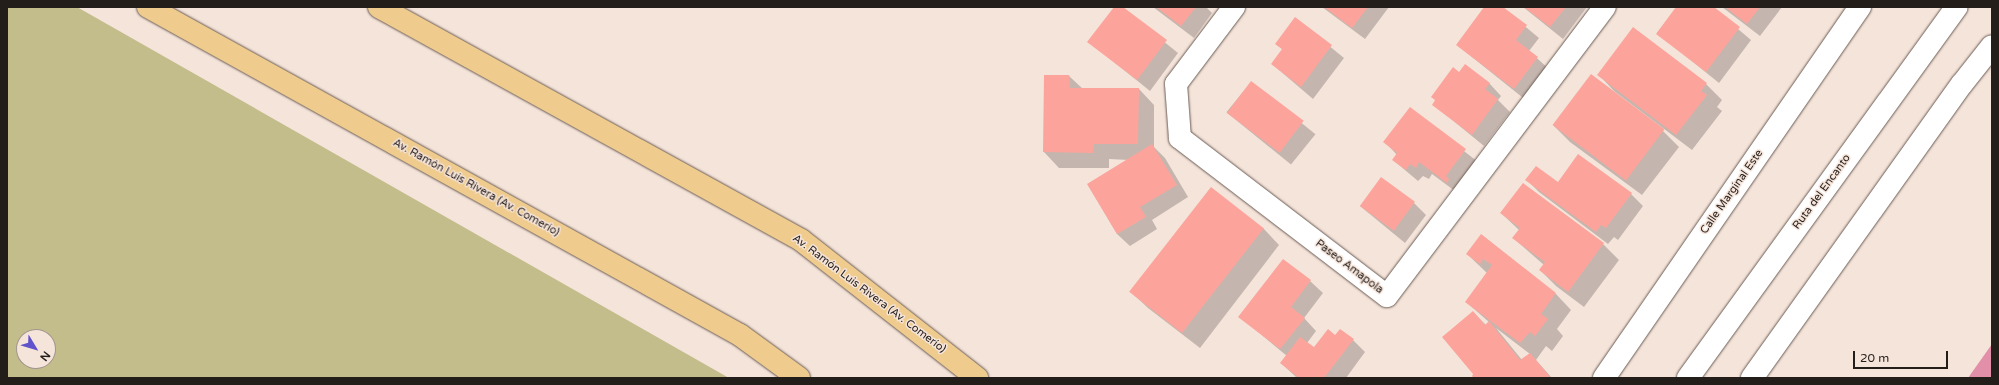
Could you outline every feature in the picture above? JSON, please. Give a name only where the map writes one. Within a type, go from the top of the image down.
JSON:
[{"type":"main road","name":"Av. Ramón Luis Rivera (Av. Comerío)","points":[[148,7],[740,335],[799,378]]},
{"type":"main road","name":"Av. Ramón Luis Rivera (Av. Comerío)","points":[[379,7],[801,240],[977,378]]},
{"type":"street","name":"Paseo Amapola","points":[[1234,7],[1176,84],[1180,138],[1387,296],[1605,7]]},
{"type":"street","name":"Calle Marginal Este","points":[[1604,378],[1860,7]]},
{"type":"street","name":"Ruta del Encanto","points":[[1688,378],[1957,7]]},
{"type":"street","points":[[1752,378],[1962,84],[1992,46]]},
{"type":"shaded area","points":[[7,7],[77,7],[729,378],[7,378]]},
{"type":"shaded area","points":[[1992,344],[1992,378],[1968,378]]},
{"type":"building","points":[[1114,7],[1123,7],[1167,40],[1137,80],[1087,42]]},
{"type":"building","points":[[1156,7],[1196,7],[1181,26]]},
{"type":"building","points":[[1324,7],[1368,7],[1352,28]]},
{"type":"building","points":[[1484,7],[1503,7],[1527,25],[1516,40],[1538,57],[1514,89],[1456,45]]},
{"type":"building","points":[[1524,7],[1566,7],[1550,27]]},
{"type":"building","points":[[1676,7],[1714,7],[1740,27],[1706,72],[1656,34]]},
{"type":"building","points":[[1725,7],[1760,7],[1747,24]]},
{"type":"building","points":[[1295,17],[1332,45],[1301,87],[1271,64],[1282,49],[1275,44]]},
{"type":"building","points":[[1633,27],[1707,83],[1701,91],[1707,95],[1676,135],[1597,75]]},
{"type":"building","points":[[1465,64],[1490,83],[1485,89],[1498,99],[1472,135],[1432,105],[1435,100],[1431,97],[1453,67],[1459,72]]},
{"type":"building","points":[[1591,74],[1664,129],[1626,180],[1552,125]]},
{"type":"building","points":[[1044,75],[1069,75],[1070,88],[1139,88],[1138,144],[1094,144],[1093,153],[1043,152]]},
{"type":"building","points":[[1251,81],[1304,121],[1280,153],[1227,113]]},
{"type":"building","points":[[1410,107],[1466,149],[1446,176],[1449,179],[1447,183],[1419,162],[1416,168],[1410,164],[1406,170],[1392,160],[1397,153],[1383,142]]},
{"type":"building","points":[[1152,144],[1177,185],[1140,207],[1146,217],[1117,234],[1087,184]]},
{"type":"building","points":[[1578,154],[1632,193],[1606,228],[1601,225],[1596,232],[1525,180],[1536,166],[1558,182]]},
{"type":"building","points":[[1381,177],[1415,202],[1394,231],[1360,206]]},
{"type":"building","points":[[1523,183],[1604,243],[1568,292],[1539,270],[1545,262],[1512,238],[1520,228],[1500,213]]},
{"type":"building","points":[[1211,187],[1264,228],[1182,333],[1129,292]]},
{"type":"building","points":[[1481,234],[1556,293],[1541,314],[1548,319],[1535,336],[1530,332],[1520,343],[1465,302],[1492,265],[1483,259],[1480,264],[1466,254]]},
{"type":"building","points":[[1283,259],[1311,280],[1291,307],[1305,318],[1280,349],[1238,317]]},
{"type":"building","points":[[1473,311],[1485,325],[1489,321],[1520,360],[1530,353],[1551,378],[1472,378],[1473,374],[1442,337]]},
{"type":"building","points":[[1328,329],[1335,335],[1340,329],[1354,339],[1324,378],[1299,378],[1280,363],[1300,337],[1314,347]]}]
